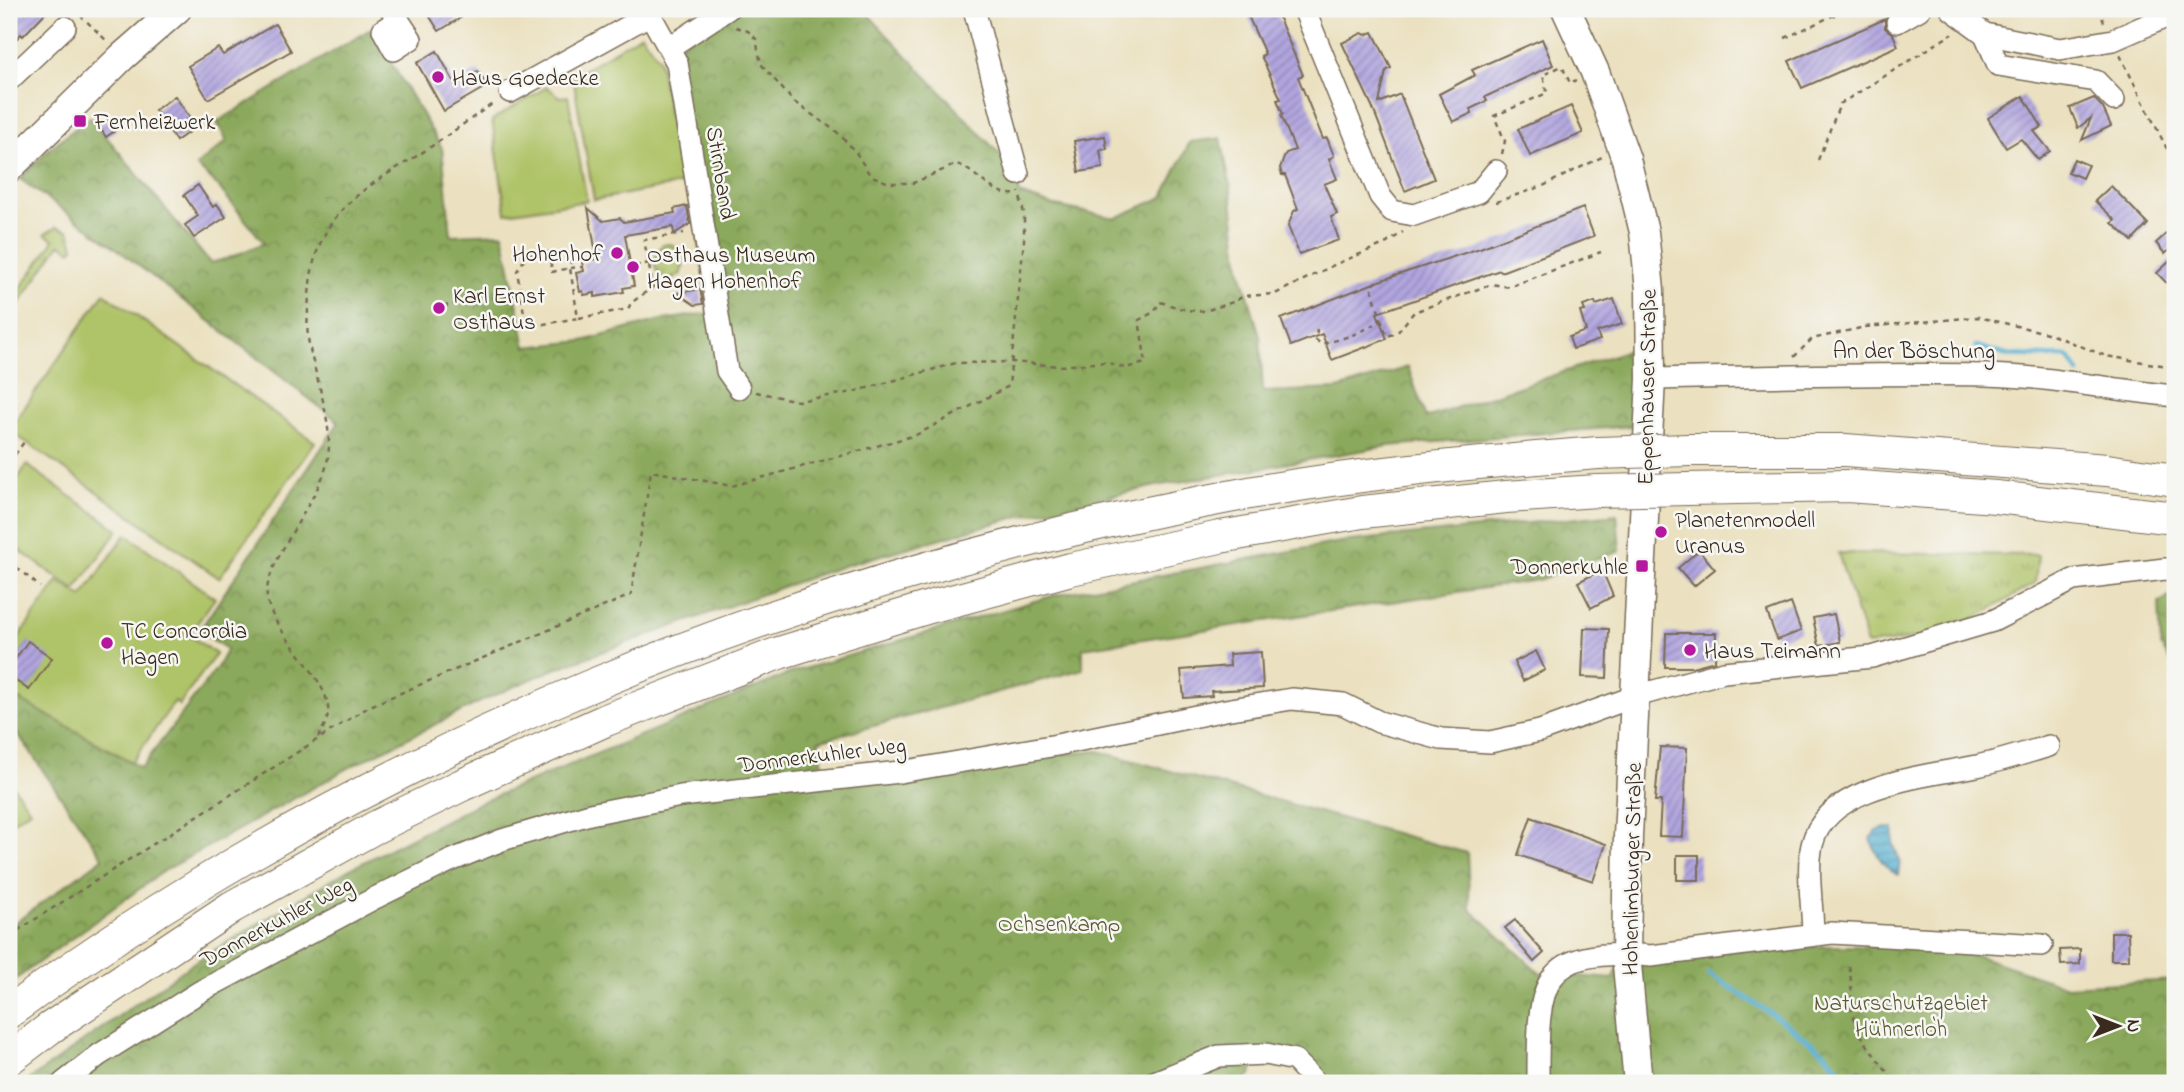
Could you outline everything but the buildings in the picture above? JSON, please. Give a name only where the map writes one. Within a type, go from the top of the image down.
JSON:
[{"type":"highway","points":[[9,1012],[135,924],[359,795],[446,750],[614,677],[763,618],[928,567],[1062,531],[1225,497],[1449,466],[1598,453],[1845,450],[2107,470],[2175,480]]},
{"type":"highway","points":[[9,1059],[50,1028],[232,906],[374,828],[461,785],[607,720],[779,653],[933,606],[1071,569],[1220,537],[1362,512],[1506,497],[1597,491],[1847,486],[1996,497],[2175,518]]},
{"type":"main road","points":[[12,157],[177,9]]},
{"type":"main road","name":"Eppenhauser Straße","points":[[1566,9],[1595,72],[1624,152],[1644,232],[1650,302],[1651,379],[1636,696]]},
{"type":"main road","name":"Hohenlimburger Straße","points":[[1636,696],[1628,836],[1626,954],[1639,1083]]},
{"type":"street","points":[[670,47],[728,9]]},
{"type":"street","points":[[974,9],[1018,184]]},
{"type":"street","points":[[1304,9],[1380,196],[1392,211],[1414,215],[1479,192],[1496,171]]},
{"type":"street","points":[[1897,22],[1920,9]]},
{"type":"street","points":[[1951,9],[1977,29],[1998,65],[2096,80],[2114,100]]},
{"type":"street","points":[[510,92],[649,11]]},
{"type":"street","name":"Stirnband","points":[[649,11],[677,63],[727,370],[739,388]]},
{"type":"street","points":[[1977,29],[2060,50],[2105,24],[2175,13]]},
{"type":"street","points":[[9,80],[69,18]]},
{"type":"street","name":"An der Böschung","points":[[1651,379],[1987,375],[2111,386],[2175,396]]},
{"type":"street","name":"Donnerkuhler Weg","points":[[63,1083],[99,1055],[201,991],[375,898],[502,840],[590,814],[681,796],[900,772],[1057,745],[1292,699],[1343,704],[1378,722],[1441,739],[1490,742],[1540,731],[1636,696],[1724,672],[1872,657],[1993,621],[2073,580],[2175,570]]},
{"type":"street","points":[[1813,935],[1812,845],[1825,821],[1841,806],[1866,791],[1894,782],[1981,765],[2049,746]]},
{"type":"street","points":[[1538,1083],[1538,1022],[1542,996],[1550,979],[1562,967],[1579,958],[1626,954],[1651,956],[1832,933],[2042,946]]},
{"type":"street","points":[[1152,1083],[1219,1056],[1266,1054],[1294,1060],[1315,1083]]},
{"type":"path","points":[[9,936],[370,706],[631,594],[651,471],[732,486],[916,435],[1009,386],[1024,240],[1024,214],[1018,184],[1004,196],[970,170],[957,164],[913,183],[889,183],[870,175],[855,151],[837,132],[794,102],[761,64],[756,39],[748,31],[727,24],[728,9]]},
{"type":"path","points":[[1786,38],[1847,9]]},
{"type":"path","points":[[69,18],[122,57]]},
{"type":"path","points":[[1818,160],[1839,104],[1977,29]]},
{"type":"path","points":[[1496,171],[1506,141],[1494,116],[1547,93],[1544,75],[1562,66],[1570,83],[1595,72]]},
{"type":"path","points":[[2127,70],[2175,164]]},
{"type":"path","points":[[316,741],[328,717],[321,687],[284,636],[267,598],[268,582],[299,519],[316,492],[327,464],[329,427],[308,340],[314,255],[326,228],[360,192],[510,92]]},
{"type":"path","points":[[1495,202],[1544,186],[1598,159],[1624,152]]},
{"type":"path","points":[[583,267],[552,272],[549,252],[527,255],[517,271],[524,313],[538,325],[628,309],[631,303],[653,287],[645,240],[704,228]]},
{"type":"path","points":[[739,388],[798,401],[853,392],[956,363],[1012,362],[1059,366],[1106,362],[1125,368],[1146,363],[1139,320],[1154,312],[1160,302],[1186,310],[1205,311],[1244,296],[1275,294],[1387,243],[1409,228]]},
{"type":"path","points":[[1378,280],[1371,286],[1387,336],[1396,333],[1414,312],[1492,284],[1508,287],[1601,252]]},
{"type":"path","points":[[570,259],[578,318]]},
{"type":"path","points":[[635,266],[649,263]]},
{"type":"path","points":[[443,306],[521,294]]},
{"type":"path","points":[[1775,377],[1811,339],[1865,327],[1978,317],[2047,333],[2106,356],[2173,366]]},
{"type":"path","points":[[1317,329],[1316,340],[1321,344],[1362,331],[1381,319]]},
{"type":"path","points":[[9,463],[24,442]]},
{"type":"path","points":[[9,561],[40,587]]},
{"type":"path","points":[[1849,966],[1852,1013],[1857,1026],[1895,1083]]},
{"type":"green space","points":[[734,9],[863,9],[1018,174],[1019,194],[1055,206],[1116,218],[1163,197],[1190,142],[1221,138],[1230,184],[1240,268],[1260,336],[1263,392],[1338,389],[1408,367],[1426,418],[1635,348],[1631,426],[1388,446],[1156,486],[1017,517],[846,565],[557,668],[486,699],[356,764],[164,871],[9,984],[9,927],[103,858],[22,740],[9,726],[9,694],[141,768],[218,666],[227,649],[199,631],[339,422],[112,245],[20,179],[49,149],[90,117],[210,263],[229,258],[264,243],[217,185],[196,166],[227,141],[217,122],[371,29],[442,148],[451,235],[503,233],[526,347],[583,341],[657,321],[709,313],[672,50]]},
{"type":"green space","points":[[641,34],[659,59],[681,184],[594,200],[573,77]]},
{"type":"green space","points":[[547,87],[560,97],[568,96],[587,201],[506,213],[492,120]]},
{"type":"green space","points":[[56,227],[69,231],[74,247],[71,251],[60,244],[9,318],[9,305],[54,240],[45,234]]},
{"type":"green space","points":[[670,244],[680,249],[683,267],[680,275],[662,279],[655,266],[655,258],[662,245]]},
{"type":"green space","points":[[104,293],[315,442],[219,578],[9,430]]},
{"type":"green space","points":[[27,465],[118,530],[75,590],[9,543],[9,491]]},
{"type":"green space","points":[[1617,514],[1620,551],[1538,580],[1083,648],[1083,669],[818,741],[825,773],[1098,751],[1467,853],[1470,909],[1540,973],[1613,979],[1626,954],[1827,946],[1952,947],[2066,986],[2175,980],[2175,1083],[1329,1083],[1317,1068],[1283,1050],[1254,1062],[1251,1075],[1239,1083],[25,1083],[193,963],[348,870],[481,802],[793,672],[1055,595],[1340,542]]},
{"type":"green space","name":"TC Concordia Hagen","points":[[126,534],[215,598],[189,635],[216,654],[179,705],[175,701],[132,762],[9,694],[9,651],[58,581],[82,597]]},
{"type":"green space","points":[[1838,553],[2038,555],[2035,583],[1979,615],[1934,634],[1867,645]]},
{"type":"green space","points":[[2175,594],[2175,668],[2161,646],[2159,602]]},
{"type":"green space","points":[[9,780],[30,810],[9,824]]},
{"type":"water","points":[[1894,829],[1893,844],[1900,861],[1898,875],[1880,859],[1871,838],[1876,831]]},
{"type":"water","points":[[1859,1068],[1874,1083],[1837,1083],[1843,1073],[1849,1074]]},
{"type":"waterway","points":[[1976,346],[2005,355],[2068,357],[2079,373]]},
{"type":"waterway","points":[[1709,974],[1778,1018],[1823,1051],[1843,1073]]},
{"type":"place","name":"Haus Goedecke","points":[[438,77]]},
{"type":"place","name":"Fernheizwerk","points":[[80,121]]},
{"type":"place","name":"Hohenhof","points":[[617,253]]},
{"type":"place","name":"Osthaus Museum Hagen Hohenhof","points":[[633,267]]},
{"type":"place","name":"Karl Ernst Osthaus","points":[[439,308]]},
{"type":"place","name":"Planetenmodell Uranus","points":[[1661,532]]},
{"type":"place","name":"Donnerkuhle","points":[[1642,566]]},
{"type":"place","name":"TC Concordia Hagen","points":[[107,643]]},
{"type":"place","name":"Haus Teimann","points":[[1690,650]]},
{"type":"park label","name":"Ochsenkamp","points":[[1059,923]]},
{"type":"park label","name":"Naturschutzgebiet Hühnerloh","points":[[1901,1015]]}]
